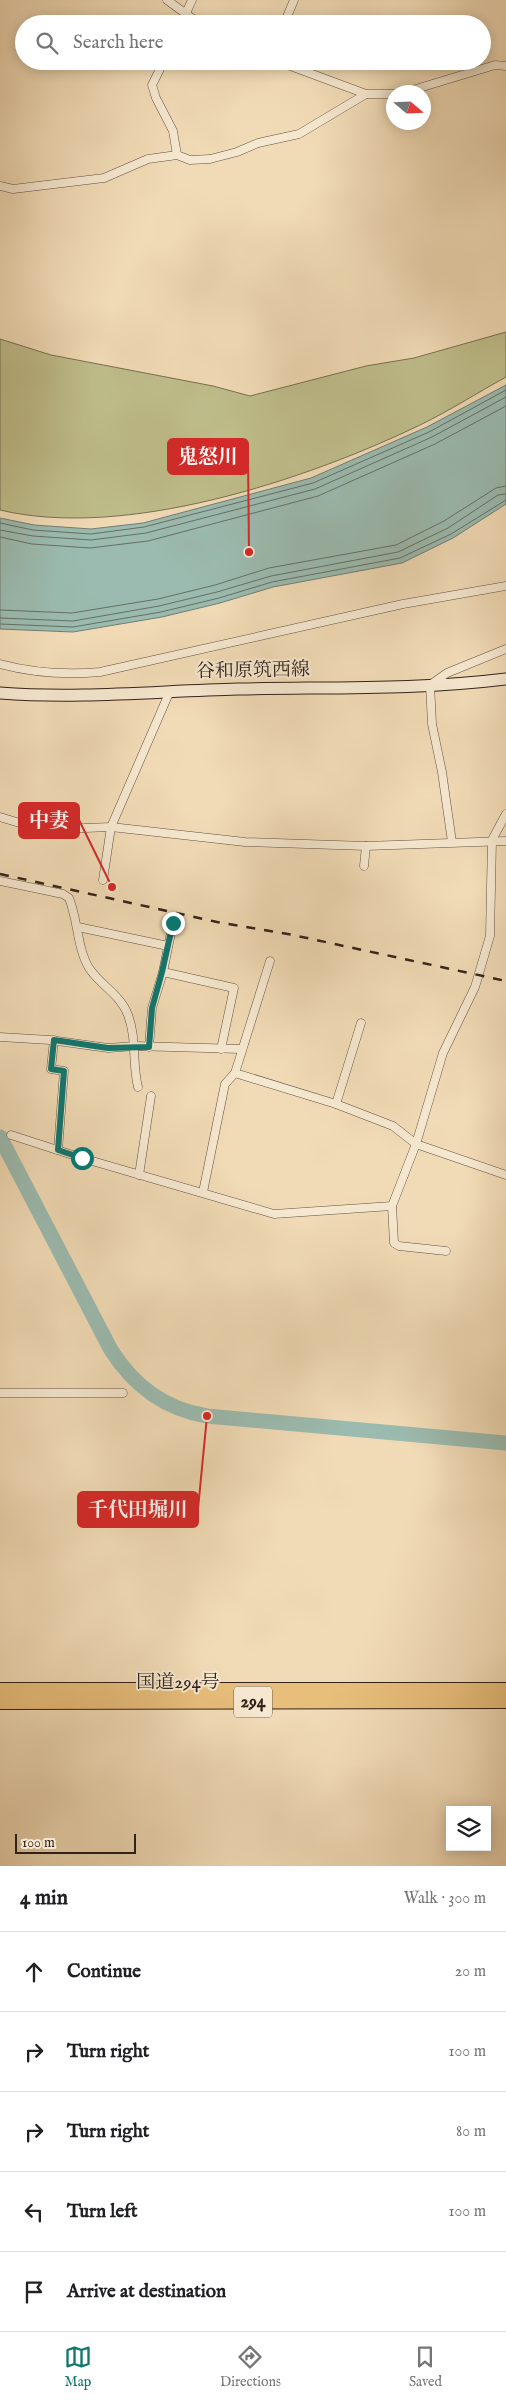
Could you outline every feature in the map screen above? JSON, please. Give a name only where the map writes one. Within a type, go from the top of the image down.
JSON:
[{"type":"highway","name":"国道294号","points":[[0,1690],[506,1690]]},
{"type":"highway","name":"国道294号","points":[[0,1702],[506,1701]]},
{"type":"main road","name":"谷和原筑西線","points":[[0,693],[74,696],[170,691],[430,685],[506,679]]},
{"type":"street","points":[[167,0],[186,14],[192,0]]},
{"type":"street","points":[[288,15],[294,0]]},
{"type":"street","points":[[491,67],[506,66]]},
{"type":"street","points":[[160,70],[152,85],[156,98],[173,131],[177,155]]},
{"type":"street","points":[[301,70],[366,94],[386,94]]},
{"type":"street","points":[[430,85],[481,70]]},
{"type":"street","points":[[0,186],[13,189],[104,178],[148,158],[177,155],[190,160],[210,159],[258,143],[299,134],[366,94]]},
{"type":"street","points":[[0,664],[46,674],[100,672],[403,604],[506,586]]},
{"type":"street","points":[[452,842],[442,772],[432,724],[430,685],[447,673],[506,649]]},
{"type":"street","points":[[103,880],[111,828],[170,691]]},
{"type":"street","points":[[446,1251],[399,1246],[394,1243],[392,1206],[416,1144],[442,1053],[475,987],[490,936],[492,840],[506,814]]},
{"type":"street","points":[[0,817],[33,827],[59,829],[111,828],[245,842],[366,846],[506,841]]},
{"type":"street","points":[[364,866],[366,846]]},
{"type":"street","points":[[0,881],[63,894],[70,898],[90,968],[120,1001],[128,1013],[135,1046],[135,1077],[138,1087]]},
{"type":"street","points":[[149,1047],[152,1008],[173,923]]},
{"type":"street","points":[[78,927],[168,946]]},
{"type":"street","points":[[203,1192],[225,1084],[235,1073],[270,961]]},
{"type":"street","points":[[162,972],[234,988],[221,1049]]},
{"type":"street","points":[[336,1104],[361,1023]]},
{"type":"street","points":[[0,1037],[54,1040],[108,1048],[135,1046],[241,1049]]},
{"type":"street","points":[[54,1040],[51,1069],[64,1071],[58,1150]]},
{"type":"street","points":[[235,1073],[336,1104],[393,1126],[416,1144],[506,1175]]},
{"type":"street","points":[[139,1175],[151,1096]]},
{"type":"street","points":[[11,1135],[274,1214],[392,1206]]},
{"type":"street","points":[[0,1394],[122,1393]]},
{"type":"shaded area","points":[[506,332],[506,377],[420,425],[324,466],[270,484],[158,511],[102,517],[49,517],[0,510],[0,339],[51,355],[213,386],[250,396],[366,366],[414,358]]},
{"type":"water","points":[[506,385],[506,504],[453,538],[402,563],[273,587],[220,603],[162,617],[73,632],[0,629],[0,518],[34,525],[91,529],[143,523],[311,478],[427,427]]},
{"type":"waterway","points":[[0,1137],[111,1350],[140,1385],[164,1402],[191,1413],[207,1416],[506,1443]]},
{"type":"railway","points":[[0,874],[217,922],[293,935],[506,981]]},
{"type":"place","name":"鬼怒川","points":[[249,552]]},
{"type":"place","name":"中妻","points":[[112,887]]},
{"type":"place","name":"千代田堀川","points":[[207,1416]]},
{"type":"route","points":[[82,1158],[58,1150],[64,1100],[64,1071],[51,1069],[54,1040],[108,1048],[149,1047],[148,1038],[152,1008],[173,923]]}]
